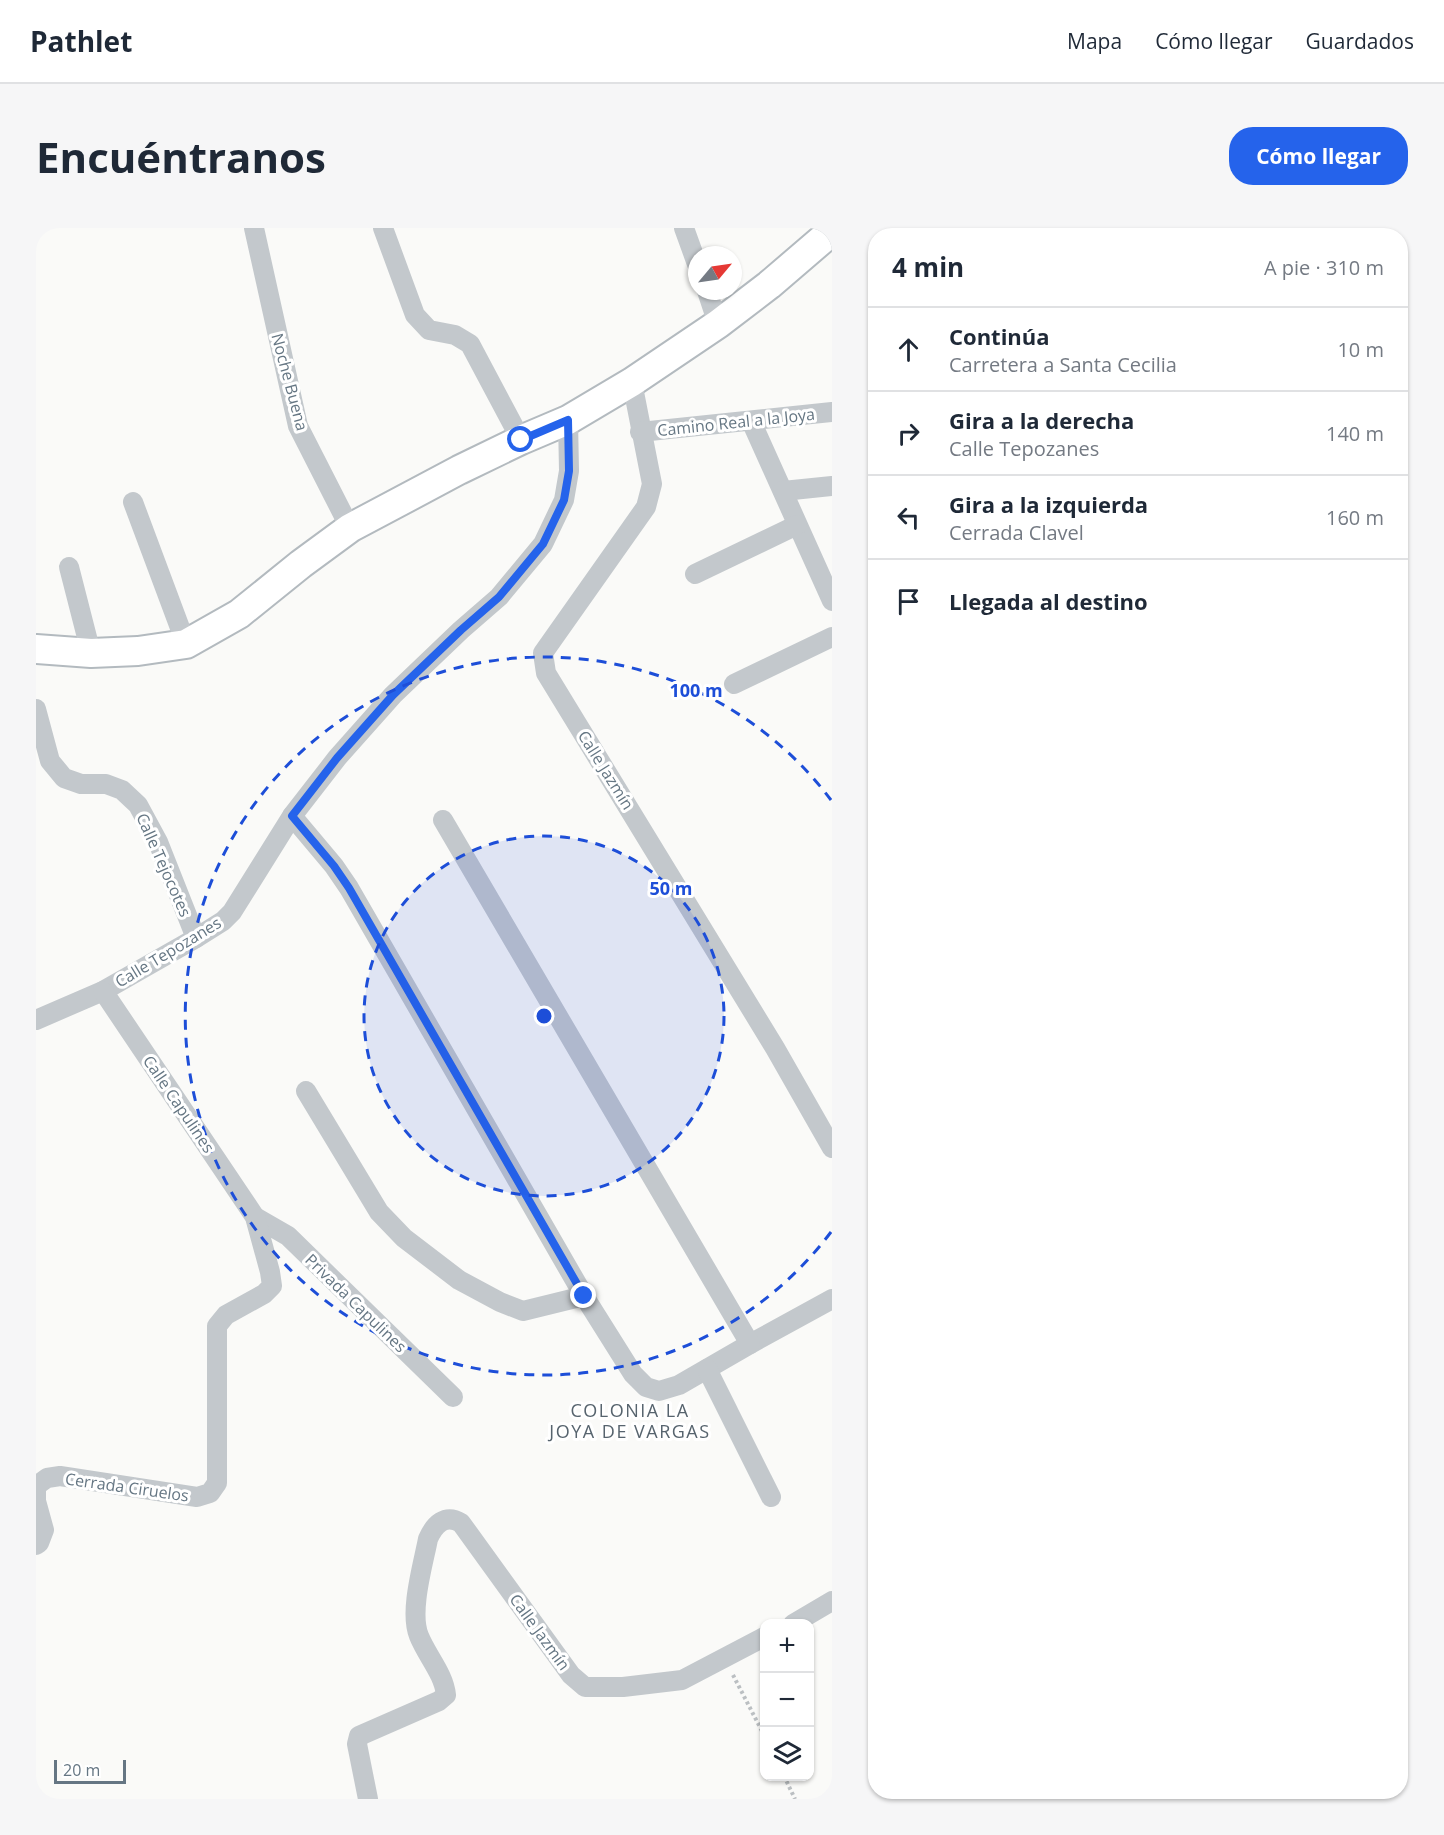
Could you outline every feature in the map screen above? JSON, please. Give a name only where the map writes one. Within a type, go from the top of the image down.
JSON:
[{"type":"main road","points":[[36,649],[91,653],[138,651],[186,644],[239,614],[350,528],[459,470],[568,420],[632,382],[718,324],[769,285],[826,232]]},
{"type":"street","name":"Noche Buena","points":[[254,228],[298,426],[350,528]]},
{"type":"street","points":[[383,228],[415,315],[429,330],[455,335],[470,344],[521,440]]},
{"type":"street","points":[[684,228],[690,246]]},
{"type":"street","points":[[710,300],[718,324]]},
{"type":"street","name":"Calle Jazmín","points":[[632,382],[652,484],[646,507],[543,653],[546,673],[775,1048],[832,1148]]},
{"type":"street","name":"Camino Real a la Joya","points":[[640,432],[832,412]]},
{"type":"street","name":"Calle Tepozanes","points":[[36,1020],[103,991],[223,921],[232,912],[292,816],[337,758],[393,695],[499,597],[543,544],[564,500],[569,471],[568,420]]},
{"type":"street","points":[[751,421],[832,601]]},
{"type":"street","points":[[783,491],[832,486]]},
{"type":"street","points":[[133,502],[186,644]]},
{"type":"street","points":[[695,574],[797,525]]},
{"type":"street","points":[[69,567],[91,653]]},
{"type":"street","points":[[734,684],[832,637]]},
{"type":"street","name":"Calle Tejocotes","points":[[36,709],[50,761],[64,778],[81,784],[106,784],[122,790],[138,806],[158,842],[195,938]]},
{"type":"street","points":[[292,816],[334,866],[349,888],[584,1296],[633,1374],[646,1387],[659,1391],[679,1386],[832,1299]]},
{"type":"street","points":[[443,820],[750,1344]]},
{"type":"street","name":"Calle Capulines","points":[[103,991],[255,1217]]},
{"type":"street","points":[[306,1091],[379,1212],[404,1238],[459,1280],[500,1302],[523,1311],[584,1296]]},
{"type":"street","name":"Cerrada Ciruelos","points":[[36,1545],[44,1530],[36,1501],[36,1486],[47,1478],[60,1476],[197,1497],[210,1493],[217,1483],[217,1326],[226,1316],[264,1294],[272,1286],[255,1217]]},
{"type":"street","name":"Privada Capulines","points":[[255,1217],[288,1236],[453,1397]]},
{"type":"street","points":[[707,1369],[771,1497]]},
{"type":"street","name":"Calle Jazmín","points":[[368,1799],[357,1744],[359,1736],[440,1701],[446,1695],[445,1685],[418,1634],[414,1616],[428,1539],[433,1528],[444,1520],[454,1519],[461,1523],[571,1675],[585,1687],[623,1687],[682,1680],[760,1639]]},
{"type":"street","points":[[800,1619],[832,1601]]},
{"type":"path","points":[[724,1657],[761,1727]]},
{"type":"path","points":[[786,1781],[795,1799]]},
{"type":"district","name":"COLONIA LA JOYA DE VARGAS","points":[[630,1420]]},
{"type":"route","points":[[521,440],[568,420],[569,471],[564,500],[543,544],[499,597],[431,657],[393,695],[337,758],[292,816],[334,866],[349,888],[584,1296]]}]
